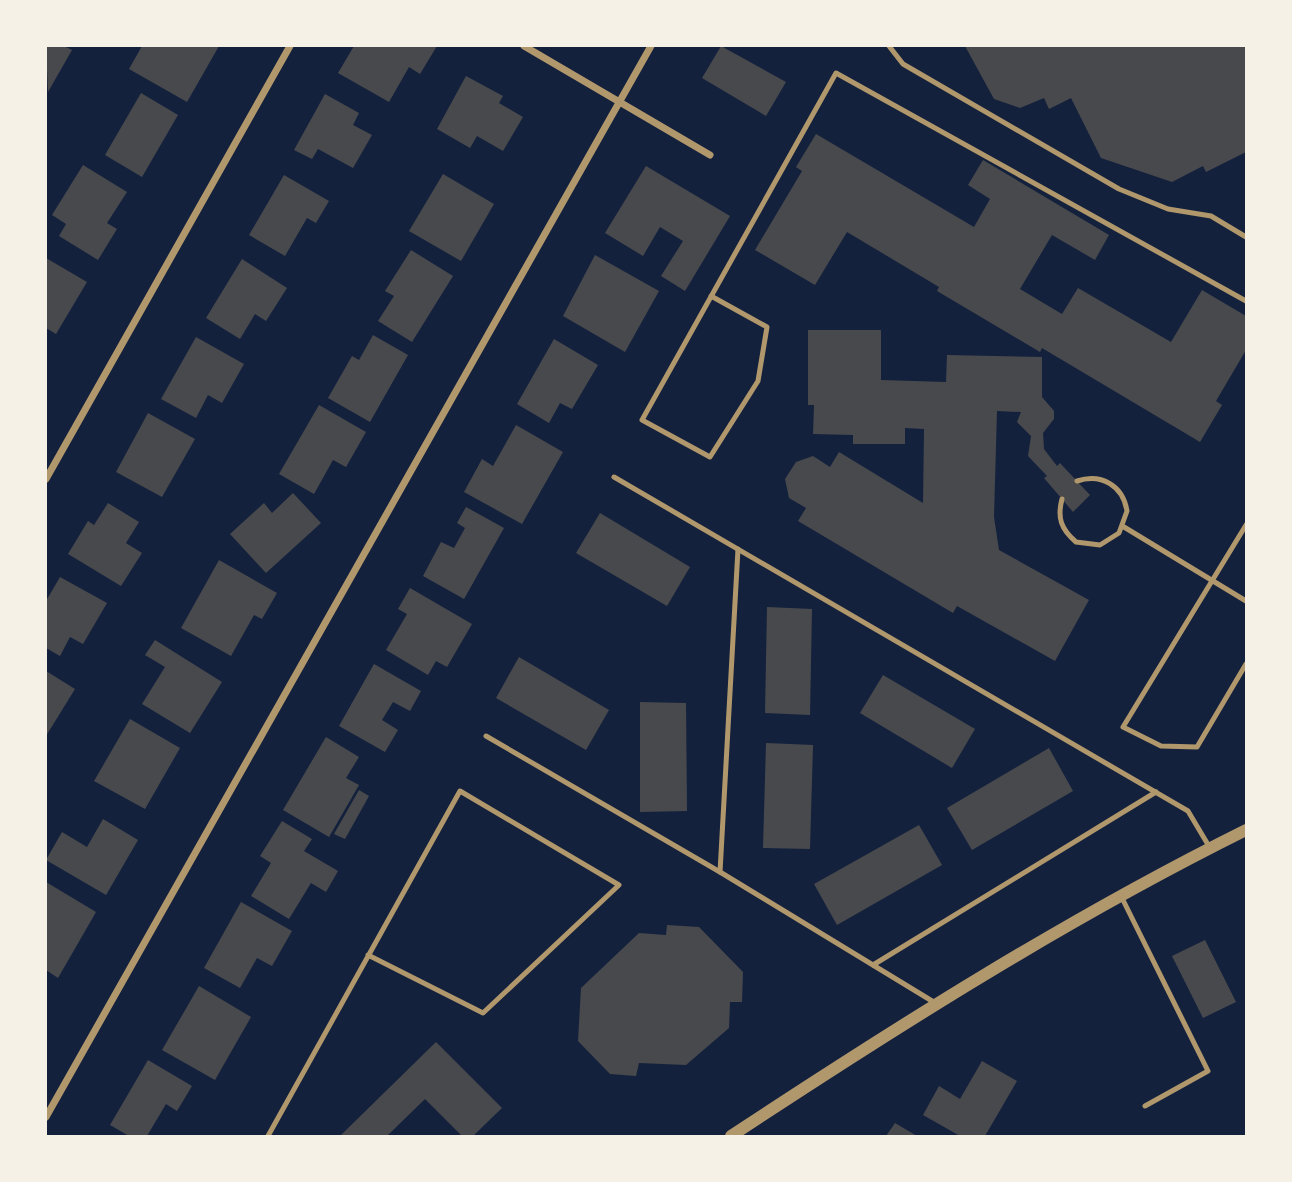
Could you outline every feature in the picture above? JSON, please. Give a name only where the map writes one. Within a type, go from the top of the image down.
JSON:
[{"type":"street","points":[[46,479],[290,46]]},
{"type":"street","points":[[524,46],[710,155]]},
{"type":"street","points":[[46,1117],[652,46]]},
{"type":"street","points":[[731,1136],[936,1004],[1121,896],[1247,830]]},
{"type":"lane","points":[[889,46],[903,64],[1119,189],[1168,209],[1211,216],[1247,237]]},
{"type":"lane","points":[[711,296],[767,327],[758,382],[710,457],[642,420],[711,296],[836,73],[1247,302]]},
{"type":"lane","points":[[614,477],[1188,811],[1210,848]]},
{"type":"lane","points":[[1062,499],[1059,512],[1061,524],[1076,542],[1100,545],[1110,541],[1124,527],[1127,511],[1118,490],[1098,478],[1077,481]]},
{"type":"lane","points":[[1247,525],[1123,727],[1161,747],[1196,747],[1247,664]]},
{"type":"lane","points":[[1124,527],[1247,601]]},
{"type":"lane","points":[[720,872],[738,550]]},
{"type":"lane","points":[[486,736],[720,872],[936,1004]]},
{"type":"lane","points":[[268,1136],[368,955],[460,791],[619,885],[483,1013],[368,955]]},
{"type":"lane","points":[[873,965],[1156,792]]},
{"type":"lane","points":[[1121,896],[1208,1072],[1145,1106]]},
{"type":"building","points":[[46,46],[64,46],[72,50],[48,92]]},
{"type":"building","points":[[142,46],[219,46],[187,102],[129,69]]},
{"type":"building","points":[[354,46],[437,46],[420,74],[409,67],[389,102],[338,73]]},
{"type":"building","points":[[721,46],[786,82],[766,116],[702,78]]},
{"type":"building","points":[[965,46],[1246,46],[1246,152],[1206,172],[1203,166],[1172,182],[1101,158],[1071,98],[1049,109],[1044,98],[1020,108],[994,99]]},
{"type":"building","points":[[466,76],[503,96],[499,103],[523,117],[503,151],[477,136],[470,148],[437,129]]},
{"type":"building","points":[[141,93],[178,115],[142,177],[105,155]]},
{"type":"building","points":[[325,94],[359,113],[353,125],[372,135],[353,168],[318,149],[312,159],[294,150]]},
{"type":"building","points":[[816,134],[974,227],[990,199],[968,185],[983,160],[1109,235],[1095,260],[1052,235],[1020,289],[1062,314],[1078,288],[1171,342],[1202,290],[1246,316],[1246,350],[1216,401],[1222,405],[1200,442],[1042,348],[1040,352],[937,291],[939,287],[847,232],[815,285],[755,250],[802,171],[796,167]]},
{"type":"building","points":[[83,165],[127,192],[107,223],[117,229],[98,260],[59,236],[66,224],[52,215]]},
{"type":"building","points":[[646,166],[730,216],[685,291],[661,276],[683,241],[660,227],[643,256],[605,233]]},
{"type":"building","points":[[443,174],[494,204],[461,261],[409,231]]},
{"type":"building","points":[[284,175],[329,201],[316,223],[307,218],[285,256],[249,235]]},
{"type":"building","points":[[411,250],[453,276],[412,342],[378,321],[394,296],[385,291]]},
{"type":"building","points":[[595,255],[659,291],[625,352],[563,316]]},
{"type":"building","points":[[46,258],[87,282],[56,334],[46,328]]},
{"type":"building","points":[[242,259],[287,288],[266,321],[255,314],[240,339],[206,318]]},
{"type":"building","points":[[808,330],[881,330],[881,380],[946,382],[947,355],[1042,357],[1042,397],[1054,411],[1054,419],[1043,433],[1044,449],[1057,466],[1060,463],[1090,495],[1073,512],[1044,478],[1047,476],[1028,456],[1031,436],[1017,422],[1021,412],[997,411],[994,517],[999,550],[1089,600],[1055,661],[957,606],[953,613],[798,521],[806,508],[789,498],[785,479],[796,462],[813,456],[830,467],[839,452],[923,503],[924,429],[905,428],[905,444],[853,444],[853,435],[813,434],[814,405],[808,405]]},
{"type":"building","points":[[373,335],[408,355],[370,422],[328,398],[352,356],[359,360]]},
{"type":"building","points":[[196,337],[244,364],[222,403],[208,395],[196,418],[161,399]]},
{"type":"building","points":[[554,339],[598,365],[572,409],[560,403],[549,423],[517,404]]},
{"type":"building","points":[[319,405],[366,432],[346,467],[333,460],[314,494],[279,474]]},
{"type":"building","points":[[148,413],[195,439],[162,497],[116,472]]},
{"type":"building","points":[[516,425],[563,452],[522,524],[464,492],[482,459],[493,466]]},
{"type":"building","points":[[293,493],[321,523],[266,573],[230,534],[264,503],[272,513]]},
{"type":"building","points":[[108,503],[139,522],[126,543],[142,553],[121,586],[68,554],[88,521],[94,525]]},
{"type":"building","points":[[466,507],[504,528],[464,599],[423,576],[441,542],[454,548],[465,528],[457,523]]},
{"type":"building","points":[[600,513],[690,567],[667,606],[576,553]]},
{"type":"building","points":[[219,560],[277,593],[262,619],[254,615],[231,656],[181,628]]},
{"type":"building","points":[[60,577],[107,603],[83,644],[70,637],[60,656],[46,648],[46,601]]},
{"type":"building","points":[[410,588],[472,624],[447,667],[436,661],[428,675],[386,650],[407,614],[398,609]]},
{"type":"building","points":[[767,607],[812,609],[810,715],[765,713]]},
{"type":"building","points":[[155,640],[222,682],[190,733],[142,704],[165,667],[145,655]]},
{"type":"building","points":[[519,657],[609,710],[586,750],[496,698]]},
{"type":"building","points":[[374,664],[421,691],[410,711],[393,702],[382,720],[398,730],[385,752],[339,726]]},
{"type":"building","points":[[46,671],[75,689],[46,736]]},
{"type":"building","points":[[883,675],[975,729],[952,768],[860,713]]},
{"type":"building","points":[[640,702],[686,703],[687,811],[640,812]]},
{"type":"building","points":[[130,719],[180,748],[145,809],[94,781]]},
{"type":"building","points":[[326,737],[359,757],[346,778],[359,785],[329,837],[283,810]]},
{"type":"building","points":[[766,743],[813,745],[810,849],[763,848]]},
{"type":"building","points":[[1049,748],[1073,791],[972,850],[947,808]]},
{"type":"building","points":[[359,790],[369,796],[345,839],[334,834]]},
{"type":"building","points":[[103,819],[138,840],[106,895],[46,860],[62,832],[87,847]]},
{"type":"building","points":[[282,821],[312,839],[304,851],[338,871],[326,892],[311,883],[289,919],[251,896],[271,863],[260,856]]},
{"type":"building","points":[[919,825],[942,865],[837,925],[814,884]]},
{"type":"building","points":[[46,882],[96,912],[58,978],[46,970]]},
{"type":"building","points":[[241,902],[292,931],[272,966],[257,958],[240,988],[204,968]]},
{"type":"building","points":[[667,925],[699,927],[743,972],[742,1002],[730,1002],[729,1028],[686,1065],[639,1063],[636,1076],[610,1074],[578,1041],[581,988],[639,933],[666,935]]},
{"type":"building","points":[[1205,940],[1236,1002],[1203,1018],[1172,956]]},
{"type":"building","points":[[199,986],[251,1017],[215,1080],[162,1050]]},
{"type":"building","points":[[436,1042],[502,1108],[473,1136],[462,1136],[425,1099],[387,1136],[340,1136]]},
{"type":"building","points":[[148,1060],[192,1086],[177,1111],[166,1104],[147,1136],[129,1136],[110,1125]]},
{"type":"building","points":[[982,1061],[1017,1081],[985,1136],[960,1136],[923,1115],[939,1086],[960,1099]]},
{"type":"building","points":[[895,1123],[917,1136],[886,1136]]}]
